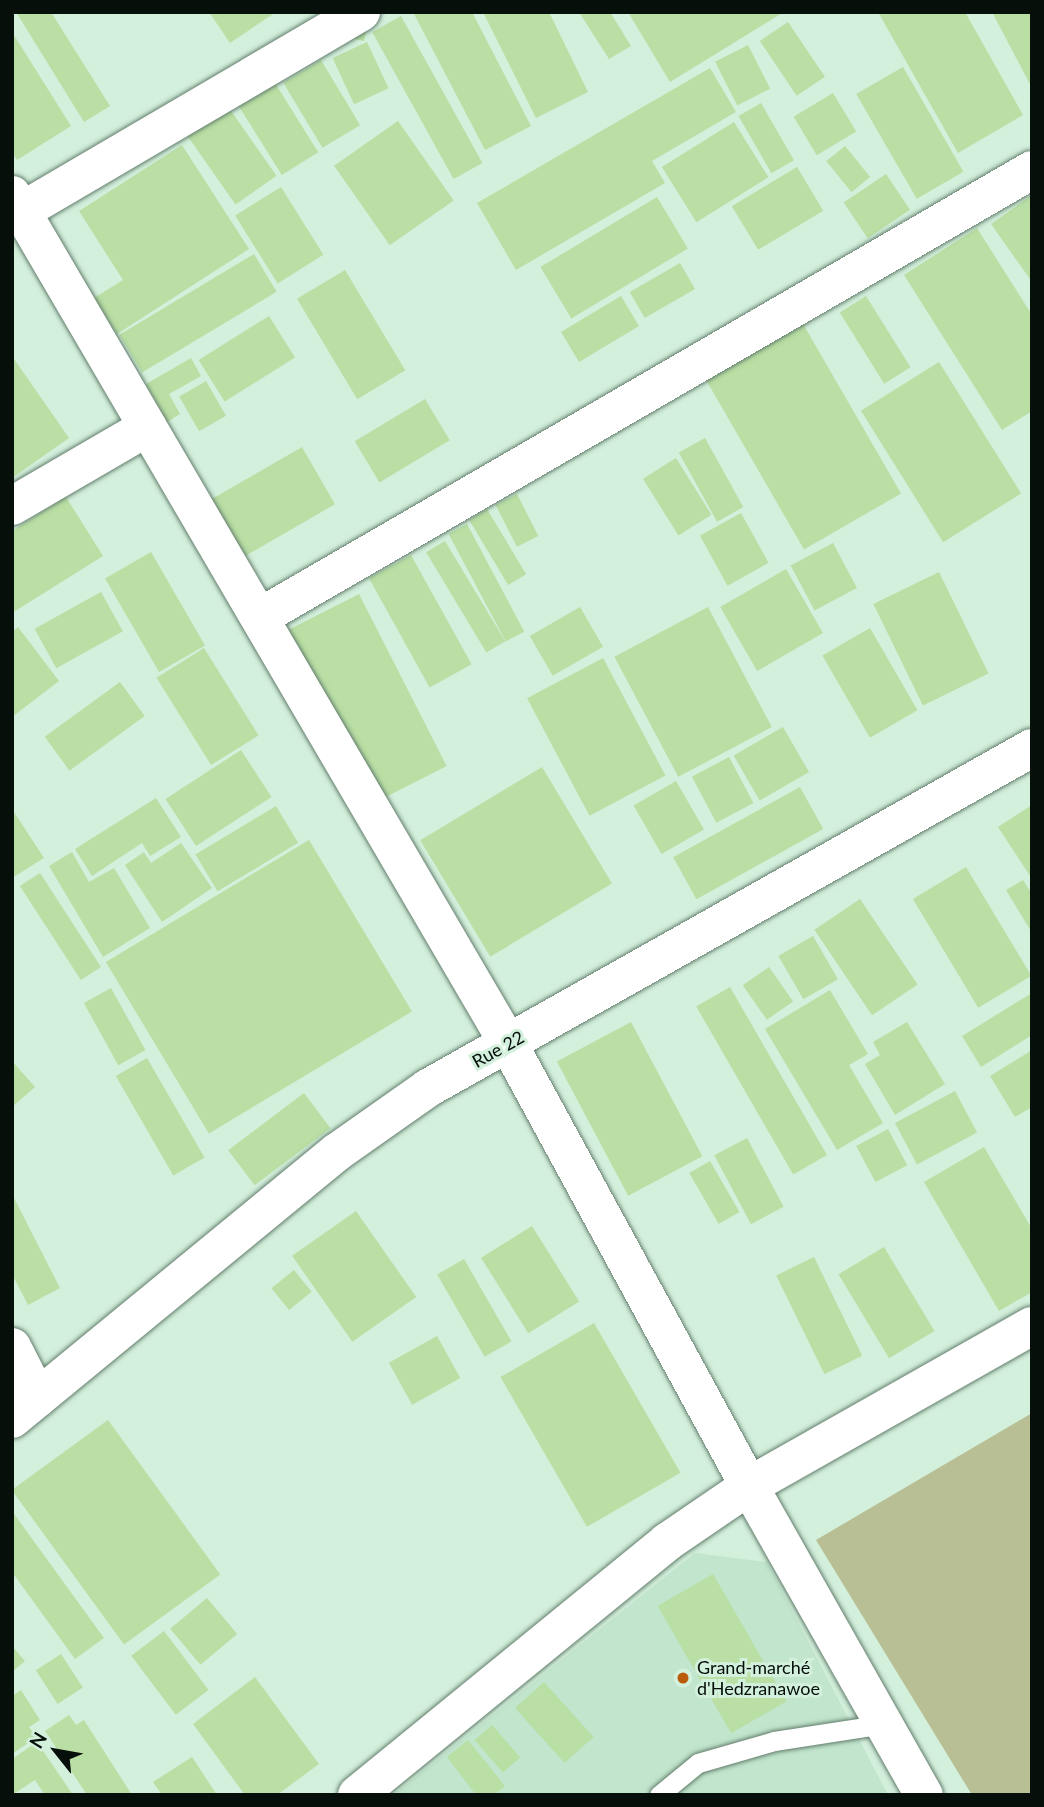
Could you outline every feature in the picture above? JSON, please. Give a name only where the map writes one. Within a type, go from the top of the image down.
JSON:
[{"type":"street","points":[[361,12],[17,203],[508,1043],[749,1486],[924,1795]]},
{"type":"street","points":[[260,617],[1032,170]]},
{"type":"street","points":[[12,506],[148,427]]},
{"type":"street","name":"Rue 22","points":[[25,1409],[337,1152],[428,1088],[1032,748]]},
{"type":"street","points":[[357,1795],[667,1542],[749,1486],[1032,1326]]},
{"type":"street","points":[[12,1347],[25,1409]]},
{"type":"lane","points":[[659,1795],[698,1763],[774,1741],[884,1724]]},
{"type":"shaded area","points":[[1032,1413],[1032,1795],[972,1795],[816,1540]]},
{"type":"shaded area","name":"Grand-marché d'Hedzranawoe","points":[[695,1553],[767,1562],[888,1795],[393,1795]]},
{"type":"building","points":[[16,12],[51,12],[110,106],[84,122]]},
{"type":"building","points":[[209,12],[276,12],[230,43]]},
{"type":"building","points":[[413,12],[472,12],[531,126],[485,150]]},
{"type":"building","points":[[483,12],[549,12],[588,92],[536,118]]},
{"type":"building","points":[[579,12],[610,12],[631,46],[609,59]]},
{"type":"building","points":[[628,12],[784,12],[670,82]]},
{"type":"building","points":[[878,12],[965,12],[1023,115],[958,153]]},
{"type":"building","points":[[992,12],[1032,12],[1032,88]]},
{"type":"building","points":[[401,16],[482,163],[454,179],[372,32]]},
{"type":"building","points":[[369,21],[364,41],[350,38]]},
{"type":"building","points":[[788,22],[825,77],[797,96],[760,41]]},
{"type":"building","points":[[12,32],[71,126],[17,160],[12,153]]},
{"type":"building","points":[[367,42],[389,88],[354,104],[333,58]]},
{"type":"building","points":[[748,45],[770,89],[737,105],[715,62]]},
{"type":"building","points":[[321,60],[360,125],[322,148],[283,83]]},
{"type":"building","points":[[903,67],[964,172],[917,199],[856,94]]},
{"type":"building","points":[[710,68],[736,112],[652,161],[665,183],[516,270],[477,203]]},
{"type":"building","points":[[270,75],[318,152],[282,175],[234,98]]},
{"type":"building","points":[[833,93],[856,132],[817,155],[794,117]]},
{"type":"building","points":[[222,98],[276,176],[236,204],[181,127]]},
{"type":"building","points":[[761,103],[794,160],[771,173],[738,116]]},
{"type":"building","points":[[398,121],[454,200],[390,245],[334,166]]},
{"type":"building","points":[[734,122],[768,177],[696,222],[662,167]]},
{"type":"building","points":[[182,145],[249,249],[117,334],[94,298],[123,280],[79,211]]},
{"type":"building","points":[[845,146],[870,177],[852,192],[826,161]]},
{"type":"building","points":[[797,167],[823,211],[758,250],[732,206]]},
{"type":"building","points":[[886,174],[910,210],[868,238],[844,203]]},
{"type":"building","points":[[281,187],[323,255],[278,283],[235,216]]},
{"type":"building","points":[[1032,195],[1032,282],[991,224]]},
{"type":"building","points":[[657,197],[688,248],[571,318],[540,267]]},
{"type":"building","points":[[977,228],[1032,315],[1032,411],[1002,430],[904,275]]},
{"type":"building","points":[[254,254],[277,292],[142,373],[119,335]]},
{"type":"building","points":[[680,263],[695,289],[645,318],[630,292]]},
{"type":"building","points":[[345,270],[405,370],[357,399],[297,299]]},
{"type":"building","points":[[621,296],[639,326],[579,362],[561,332]]},
{"type":"building","points":[[866,296],[911,367],[884,384],[840,312]]},
{"type":"building","points":[[795,310],[901,494],[804,550],[698,366]]},
{"type":"building","points":[[269,316],[295,358],[225,402],[199,360]]},
{"type":"building","points":[[12,356],[69,438],[12,478]]},
{"type":"building","points":[[191,358],[201,376],[169,394],[180,414],[167,422],[146,384]]},
{"type":"building","points":[[939,362],[1021,493],[943,542],[861,411]]},
{"type":"building","points":[[206,381],[226,416],[199,431],[179,397]]},
{"type":"building","points":[[425,399],[450,440],[379,482],[355,441]]},
{"type":"building","points":[[705,438],[743,507],[717,522],[679,453]]},
{"type":"building","points":[[302,447],[335,504],[236,561],[203,504]]},
{"type":"building","points":[[676,458],[712,515],[678,535],[643,479]]},
{"type":"building","points":[[517,494],[538,536],[517,547],[496,505]]},
{"type":"building","points":[[66,497],[103,556],[12,613],[12,531]]},
{"type":"building","points":[[487,509],[526,574],[508,585],[469,520]]},
{"type":"building","points":[[741,513],[769,563],[728,586],[700,536]]},
{"type":"building","points":[[467,524],[524,632],[506,642],[448,534]]},
{"type":"building","points":[[445,541],[505,641],[486,653],[426,552]]},
{"type":"building","points":[[833,543],[857,588],[815,611],[791,566]]},
{"type":"building","points":[[151,552],[205,646],[159,672],[105,578]]},
{"type":"building","points":[[411,555],[472,664],[430,688],[369,578]]},
{"type":"building","points":[[786,569],[823,633],[757,671],[720,607]]},
{"type":"building","points":[[939,572],[989,674],[923,706],[873,604]]},
{"type":"building","points":[[101,592],[123,631],[56,668],[35,629]]},
{"type":"building","points":[[359,594],[447,766],[375,802],[288,630]]},
{"type":"building","points":[[580,607],[603,647],[553,676],[530,636]]},
{"type":"building","points":[[708,607],[772,727],[678,777],[614,657]]},
{"type":"building","points":[[18,627],[59,681],[12,717],[12,632]]},
{"type":"building","points":[[870,628],[918,710],[870,738],[822,656]]},
{"type":"building","points":[[204,648],[259,735],[211,765],[157,678]]},
{"type":"building","points":[[603,658],[665,775],[590,816],[527,698]]},
{"type":"building","points":[[120,682],[145,716],[69,771],[45,737]]},
{"type":"building","points":[[783,727],[809,772],[760,801],[734,756]]},
{"type":"building","points":[[241,750],[271,797],[196,846],[166,799]]},
{"type":"building","points":[[729,757],[753,803],[716,823],[692,777]]},
{"type":"building","points":[[542,767],[612,884],[490,957],[420,840]]},
{"type":"building","points":[[676,781],[704,829],[662,854],[634,806]]},
{"type":"building","points":[[800,787],[823,829],[696,899],[673,857]]},
{"type":"building","points":[[156,798],[181,837],[150,856],[142,843],[92,876],[75,849]]},
{"type":"building","points":[[1032,805],[1032,879],[998,827]]},
{"type":"building","points":[[276,806],[298,843],[218,891],[195,854]]},
{"type":"building","points":[[12,809],[44,858],[12,878]]},
{"type":"building","points":[[309,840],[412,1011],[209,1133],[106,962]]},
{"type":"building","points":[[181,843],[212,888],[162,922],[125,865],[144,852],[151,863]]},
{"type":"building","points":[[72,852],[89,882],[114,868],[150,928],[103,957],[49,866]]},
{"type":"building","points":[[966,867],[1031,976],[978,1008],[913,899]]},
{"type":"building","points":[[40,873],[101,967],[81,980],[20,886]]},
{"type":"building","points":[[1023,880],[1032,894],[1032,933],[1006,890]]},
{"type":"building","points":[[860,899],[918,984],[872,1015],[814,930]]},
{"type":"building","points":[[813,936],[838,979],[803,999],[778,956]]},
{"type":"building","points":[[769,967],[793,1001],[767,1020],[743,985]]},
{"type":"building","points":[[730,987],[827,1155],[793,1175],[696,1006]]},
{"type":"building","points":[[111,988],[145,1050],[118,1065],[84,1003]]},
{"type":"building","points":[[830,990],[868,1054],[849,1065],[883,1123],[837,1150],[765,1029]]},
{"type":"building","points":[[1032,993],[1032,1035],[981,1067],[962,1036]]},
{"type":"building","points":[[631,1022],[702,1156],[628,1196],[557,1061]]},
{"type":"building","points":[[907,1022],[945,1084],[895,1115],[865,1064],[880,1055],[873,1042]]},
{"type":"building","points":[[1032,1050],[1032,1107],[1015,1117],[990,1076]]},
{"type":"building","points":[[147,1058],[204,1158],[173,1176],[116,1076]]},
{"type":"building","points":[[12,1061],[35,1087],[12,1107]]},
{"type":"building","points":[[955,1091],[977,1132],[917,1164],[895,1123]]},
{"type":"building","points":[[304,1093],[330,1128],[255,1185],[228,1150]]},
{"type":"building","points":[[888,1129],[907,1165],[875,1182],[856,1146]]},
{"type":"building","points":[[747,1138],[784,1207],[751,1224],[714,1155]]},
{"type":"building","points":[[984,1147],[1032,1229],[1032,1292],[999,1311],[924,1182]]},
{"type":"building","points":[[710,1161],[740,1212],[719,1224],[689,1173]]},
{"type":"building","points":[[12,1194],[60,1288],[28,1305],[12,1274]]},
{"type":"building","points":[[356,1211],[416,1297],[352,1342],[292,1256]]},
{"type":"building","points":[[532,1226],[579,1301],[528,1333],[481,1258]]},
{"type":"building","points":[[884,1247],[934,1331],[889,1358],[839,1274]]},
{"type":"building","points":[[814,1257],[862,1356],[824,1374],[776,1275]]},
{"type":"building","points":[[464,1259],[512,1341],[485,1357],[437,1274]]},
{"type":"building","points":[[294,1270],[312,1292],[289,1310],[271,1288]]},
{"type":"building","points":[[594,1323],[680,1473],[587,1527],[500,1377]]},
{"type":"building","points":[[437,1336],[460,1378],[412,1405],[389,1363]]},
{"type":"building","points":[[108,1420],[220,1575],[124,1644],[12,1490]]},
{"type":"building","points":[[12,1511],[104,1638],[75,1659],[12,1572]]},
{"type":"building","points":[[713,1574],[787,1701],[731,1733],[658,1606]]},
{"type":"building","points":[[207,1598],[237,1634],[200,1665],[170,1629]]},
{"type":"building","points":[[164,1631],[209,1690],[176,1715],[131,1656]]},
{"type":"building","points":[[12,1646],[25,1661],[12,1672]]},
{"type":"building","points":[[61,1654],[83,1688],[58,1704],[36,1670]]},
{"type":"building","points":[[255,1677],[319,1764],[277,1795],[245,1795],[193,1724]]},
{"type":"building","points":[[544,1682],[594,1737],[565,1763],[515,1708]]},
{"type":"building","points":[[21,1690],[40,1720],[29,1727],[37,1737],[12,1754],[12,1696]]},
{"type":"building","points":[[69,1715],[76,1725],[84,1720],[132,1795],[87,1795],[45,1731]]},
{"type":"building","points":[[492,1725],[520,1757],[503,1773],[475,1740]]},
{"type":"building","points":[[468,1740],[505,1786],[494,1795],[476,1795],[447,1757]]},
{"type":"building","points":[[37,1742],[73,1795],[45,1795],[35,1780],[12,1795],[12,1759]]},
{"type":"building","points":[[192,1757],[217,1795],[162,1795],[153,1782]]},
{"type":"place","name":"Grand-marché d'Hedzranawoe","points":[[683,1678]]}]
